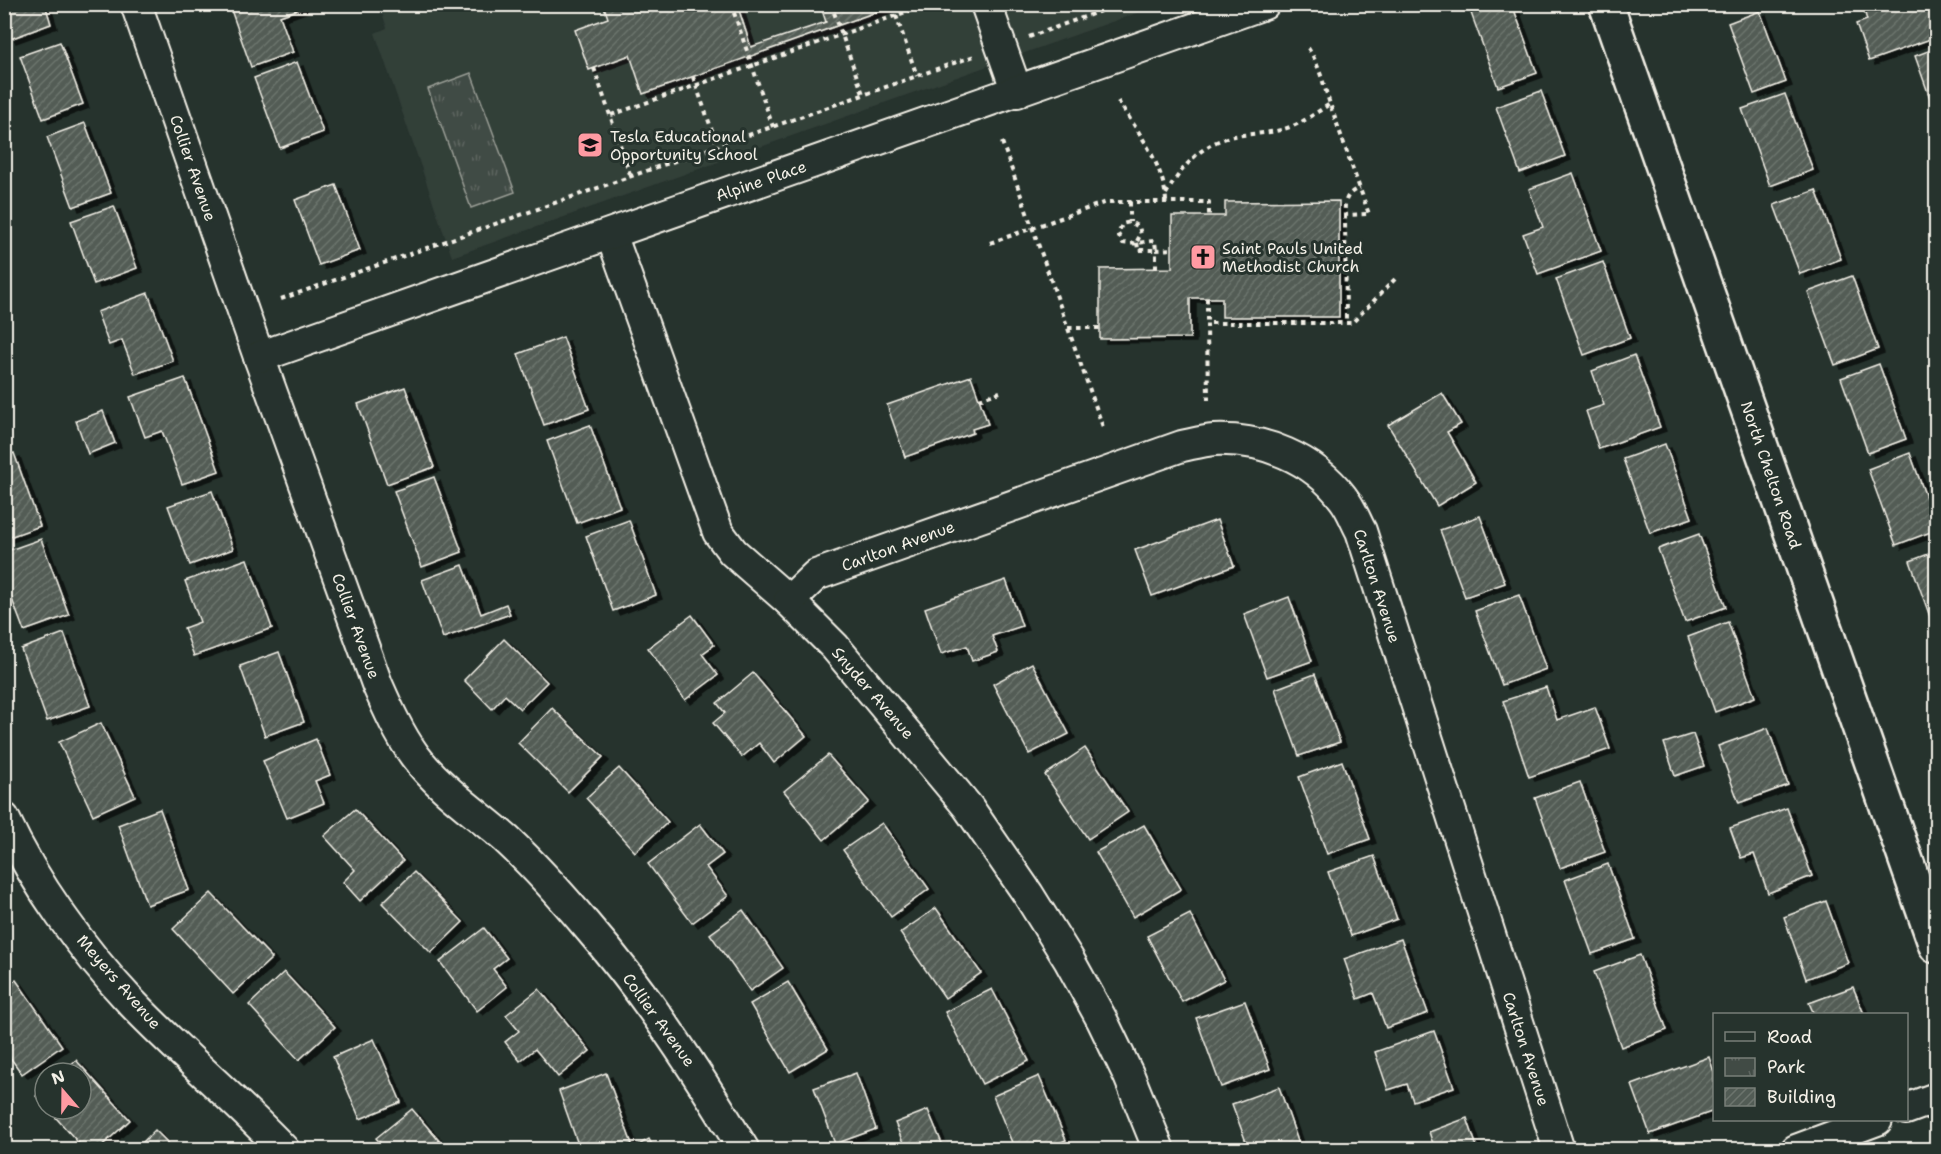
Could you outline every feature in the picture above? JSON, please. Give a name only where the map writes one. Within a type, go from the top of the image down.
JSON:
[{"type":"main road","name":"North Chelton Road","points":[[1606,4],[1936,946]]},
{"type":"street","name":"Collier Avenue","points":[[136,4],[259,357],[377,684],[397,728],[416,757],[444,788],[507,840],[587,926],[667,1029],[744,1149]]},
{"type":"street","points":[[986,4],[1017,92]]},
{"type":"street","name":"Alpine Place","points":[[259,357],[1264,4]]},
{"type":"street","name":"Snyder Avenue","points":[[611,234],[718,532],[733,552],[789,601],[835,647],[955,790],[1028,894],[1069,960],[1129,1076],[1159,1149]]},
{"type":"street","name":"Carlton Avenue","points":[[789,601],[816,575],[1182,446],[1213,440],[1247,441],[1298,458],[1344,499],[1361,531],[1559,1149]]},
{"type":"street","name":"Meyers Avenue","points":[[4,818],[33,871],[62,916],[97,962],[132,1003],[284,1149]]},
{"type":"street","points":[[1908,1108],[1936,1098]]},
{"type":"street","points":[[1796,1149],[1872,1121]]},
{"type":"path","points":[[730,4],[773,127]]},
{"type":"path","points":[[831,4],[863,94]]},
{"type":"path","points":[[611,115],[929,4]]},
{"type":"path","points":[[281,299],[1120,4]]},
{"type":"path","points":[[893,7],[917,76]]},
{"type":"path","points":[[1308,48],[1313,55],[1369,214],[1345,214]]},
{"type":"path","points":[[594,68],[631,177]]},
{"type":"path","points":[[693,77],[718,147]]},
{"type":"path","points":[[1118,101],[1156,166],[1166,194],[1166,202]]},
{"type":"path","points":[[1166,194],[1189,162],[1202,150],[1219,140],[1290,127],[1330,104]]},
{"type":"path","points":[[1002,142],[1104,430]]},
{"type":"path","points":[[1346,323],[1344,204],[1350,193],[1360,188]]},
{"type":"path","points":[[990,243],[1106,202],[1209,202],[1209,217]]},
{"type":"path","points":[[1130,202],[1130,222]]},
{"type":"path","points":[[1130,222],[1139,227],[1141,234],[1131,245],[1124,243],[1119,237],[1120,226],[1130,222]]},
{"type":"path","points":[[1137,241],[1155,241],[1156,268]]},
{"type":"path","points":[[1137,241],[1138,250],[1172,249]]},
{"type":"path","points":[[1207,323],[1352,323],[1396,278]]},
{"type":"path","points":[[1206,298],[1208,400]]},
{"type":"path","points":[[1068,328],[1100,328]]},
{"type":"path","points":[[979,399],[1000,392]]},
{"type":"shaded area","name":"Tesla Educational Opportunity School","points":[[379,4],[1159,5],[452,257],[375,33],[387,28]]},
{"type":"green space","points":[[471,73],[515,192],[471,208],[428,89]]},
{"type":"building","points":[[4,4],[45,4],[51,24],[10,39],[4,24]]},
{"type":"building","points":[[229,4],[301,4],[302,8],[280,16],[293,52],[251,67]]},
{"type":"building","points":[[603,4],[737,4],[751,47],[826,22],[820,4],[899,4],[643,94],[630,55],[589,70],[575,30],[608,18]]},
{"type":"building","points":[[1494,4],[1512,4],[1537,73],[1498,87],[1471,13]]},
{"type":"building","points":[[1862,4],[1936,4],[1936,37],[1869,61],[1856,24],[1867,20]]},
{"type":"building","points":[[1760,11],[1786,82],[1754,94],[1728,23]]},
{"type":"building","points":[[60,42],[83,104],[43,119],[20,56]]},
{"type":"building","points":[[1936,48],[1936,115],[1915,56]]},
{"type":"building","points":[[297,62],[323,132],[280,148],[254,78]]},
{"type":"building","points":[[1541,91],[1565,156],[1520,173],[1496,107]]},
{"type":"building","points":[[1785,94],[1813,170],[1770,186],[1742,109]]},
{"type":"building","points":[[85,123],[111,193],[73,207],[47,137]]},
{"type":"building","points":[[1573,173],[1601,251],[1538,274],[1523,234],[1543,227],[1529,189]]},
{"type":"building","points":[[336,185],[360,250],[319,265],[295,200]]},
{"type":"building","points":[[1816,190],[1841,259],[1800,274],[1774,205]]},
{"type":"building","points":[[1339,201],[1339,317],[1222,317],[1222,298],[1190,298],[1190,338],[1100,339],[1100,269],[1172,268],[1172,216],[1225,216],[1225,202]]},
{"type":"building","points":[[114,206],[137,268],[94,284],[71,221]]},
{"type":"building","points":[[1603,262],[1630,338],[1584,355],[1556,279]]},
{"type":"building","points":[[1852,276],[1878,349],[1835,365],[1808,292]]},
{"type":"building","points":[[148,293],[173,361],[135,374],[122,340],[109,345],[97,312]]},
{"type":"building","points":[[563,337],[589,409],[544,425],[518,354]]},
{"type":"building","points":[[1634,355],[1660,427],[1599,449],[1586,411],[1604,405],[1592,371]]},
{"type":"building","points":[[1879,364],[1906,439],[1868,453],[1841,378]]},
{"type":"building","points":[[971,376],[988,424],[972,429],[973,433],[905,457],[887,405]]},
{"type":"building","points":[[185,378],[219,471],[182,484],[162,431],[145,437],[130,397]]},
{"type":"building","points":[[405,387],[434,467],[387,484],[358,404]]},
{"type":"building","points":[[1442,393],[1461,424],[1447,432],[1476,482],[1437,506],[1388,425]]},
{"type":"building","points":[[103,411],[115,443],[88,454],[76,421]]},
{"type":"building","points":[[590,425],[620,507],[577,523],[547,441]]},
{"type":"building","points":[[1665,444],[1692,518],[1650,533],[1623,459]]},
{"type":"building","points":[[14,453],[40,526],[4,539],[4,456]]},
{"type":"building","points":[[1910,453],[1936,530],[1896,545],[1868,469]]},
{"type":"building","points":[[434,477],[462,552],[422,567],[394,491]]},
{"type":"building","points":[[212,491],[233,549],[190,565],[168,506]]},
{"type":"building","points":[[1480,516],[1505,583],[1465,597],[1440,530]]},
{"type":"building","points":[[629,520],[656,595],[613,611],[586,536]]},
{"type":"building","points":[[1217,520],[1234,566],[1152,596],[1135,550]]},
{"type":"building","points":[[1699,534],[1726,607],[1685,622],[1658,549]]},
{"type":"building","points":[[41,539],[69,615],[24,631],[4,578],[4,552]]},
{"type":"building","points":[[1936,551],[1936,627],[1934,628],[1910,561]]},
{"type":"building","points":[[247,559],[272,628],[194,656],[184,628],[200,622],[185,581]]},
{"type":"building","points":[[463,565],[481,614],[506,604],[510,614],[443,638],[422,580]]},
{"type":"building","points":[[1006,580],[1022,626],[992,636],[998,652],[972,661],[967,646],[941,654],[925,608]]},
{"type":"building","points":[[1519,595],[1546,669],[1502,685],[1475,611]]},
{"type":"building","points":[[1289,597],[1312,661],[1267,677],[1244,614]]},
{"type":"building","points":[[692,615],[714,645],[702,654],[718,675],[685,700],[648,648]]},
{"type":"building","points":[[1728,622],[1755,697],[1715,712],[1688,637]]},
{"type":"building","points":[[64,633],[90,706],[47,721],[21,649]]},
{"type":"building","points":[[504,639],[547,682],[520,709],[505,695],[492,709],[464,680]]},
{"type":"building","points":[[279,652],[304,722],[265,736],[240,666]]},
{"type":"building","points":[[1032,663],[1069,734],[1029,754],[993,684]]},
{"type":"building","points":[[753,673],[806,736],[774,763],[759,743],[742,757],[713,723],[725,713],[717,703]]},
{"type":"building","points":[[1315,674],[1340,742],[1299,756],[1275,689]]},
{"type":"building","points":[[1546,687],[1557,720],[1595,707],[1610,749],[1529,777],[1503,701]]},
{"type":"building","points":[[552,708],[603,757],[568,792],[518,743]]},
{"type":"building","points":[[101,723],[135,796],[93,815],[59,742]]},
{"type":"building","points":[[1768,728],[1788,785],[1739,803],[1718,746]]},
{"type":"building","points":[[1693,734],[1704,766],[1675,776],[1664,743]]},
{"type":"building","points":[[316,739],[330,775],[315,781],[324,803],[287,818],[263,761]]},
{"type":"building","points":[[1085,748],[1128,812],[1088,839],[1045,775]]},
{"type":"building","points":[[828,755],[869,802],[824,840],[784,791]]},
{"type":"building","points":[[1342,761],[1370,839],[1327,854],[1299,777]]},
{"type":"building","points":[[619,768],[668,822],[635,852],[586,798]]},
{"type":"building","points":[[1580,782],[1605,852],[1560,868],[1535,798]]},
{"type":"building","points":[[1787,808],[1812,876],[1768,893],[1754,854],[1741,858],[1730,828]]},
{"type":"building","points":[[160,809],[189,890],[147,905],[118,825]]},
{"type":"building","points":[[355,809],[403,861],[360,901],[343,882],[355,870],[324,836]]},
{"type":"building","points":[[882,823],[929,889],[891,917],[843,850]]},
{"type":"building","points":[[700,824],[723,854],[706,867],[728,896],[692,923],[648,864]]},
{"type":"building","points":[[1144,825],[1181,889],[1133,917],[1096,852]]},
{"type":"building","points":[[1374,856],[1397,919],[1351,936],[1328,872]]},
{"type":"building","points":[[1608,864],[1635,939],[1592,954],[1565,880]]},
{"type":"building","points":[[414,872],[463,922],[431,953],[382,903]]},
{"type":"building","points":[[211,893],[272,958],[233,994],[173,929]]},
{"type":"building","points":[[1826,901],[1848,963],[1806,979],[1784,917]]},
{"type":"building","points":[[936,908],[981,973],[945,998],[900,933]]},
{"type":"building","points":[[743,910],[783,968],[750,991],[710,934]]},
{"type":"building","points":[[1190,914],[1224,980],[1182,1002],[1147,936]]},
{"type":"building","points":[[484,928],[507,958],[493,969],[507,987],[477,1011],[440,962]]},
{"type":"building","points":[[1401,939],[1428,1013],[1386,1028],[1373,993],[1358,999],[1344,959]]},
{"type":"building","points":[[1640,955],[1667,1030],[1621,1047],[1594,972]]},
{"type":"building","points":[[284,972],[335,1027],[299,1060],[249,1005]]},
{"type":"building","points":[[16,980],[62,1046],[41,1061],[33,1061],[33,1066],[22,1074],[4,1049],[4,988]]},
{"type":"building","points":[[788,982],[828,1049],[790,1072],[750,1004]]},
{"type":"building","points":[[1853,987],[1864,1013],[1814,1013],[1809,1003]]},
{"type":"building","points":[[539,989],[590,1051],[558,1077],[535,1049],[520,1061],[505,1042],[519,1031],[506,1015]]},
{"type":"building","points":[[992,989],[1029,1061],[982,1084],[945,1012]]},
{"type":"building","points":[[1245,1001],[1270,1069],[1221,1087],[1196,1018]]},
{"type":"building","points":[[1434,1031],[1454,1087],[1413,1101],[1407,1084],[1388,1090],[1375,1052]]},
{"type":"building","points":[[374,1039],[401,1102],[360,1119],[333,1057]]},
{"type":"building","points":[[1709,1057],[1713,1069],[1713,1111],[1650,1134],[1632,1085]]},
{"type":"building","points":[[606,1073],[632,1144],[615,1150],[580,1150],[559,1091]]},
{"type":"building","points":[[856,1073],[876,1129],[835,1144],[814,1088]]},
{"type":"building","points":[[1039,1076],[1066,1140],[1043,1150],[1015,1150],[993,1096]]},
{"type":"building","points":[[93,1079],[130,1120],[97,1150],[85,1150],[59,1121],[93,1121]]},
{"type":"building","points":[[1279,1087],[1301,1150],[1249,1150],[1232,1104]]},
{"type":"building","points":[[412,1109],[447,1150],[386,1150],[376,1138]]},
{"type":"building","points":[[928,1110],[943,1146],[934,1150],[906,1150],[895,1123]]},
{"type":"building","points":[[1467,1118],[1478,1150],[1435,1150],[1429,1132]]},
{"type":"building","points":[[155,1130],[175,1150],[135,1150]]},
{"type":"building","points":[[649,1139],[655,1150],[630,1150]]},
{"type":"place","name":"Tesla Educational Opportunity School","points":[[590,145]]},
{"type":"place","name":"Saint Pauls United Methodist Church","points":[[1203,257]]}]
